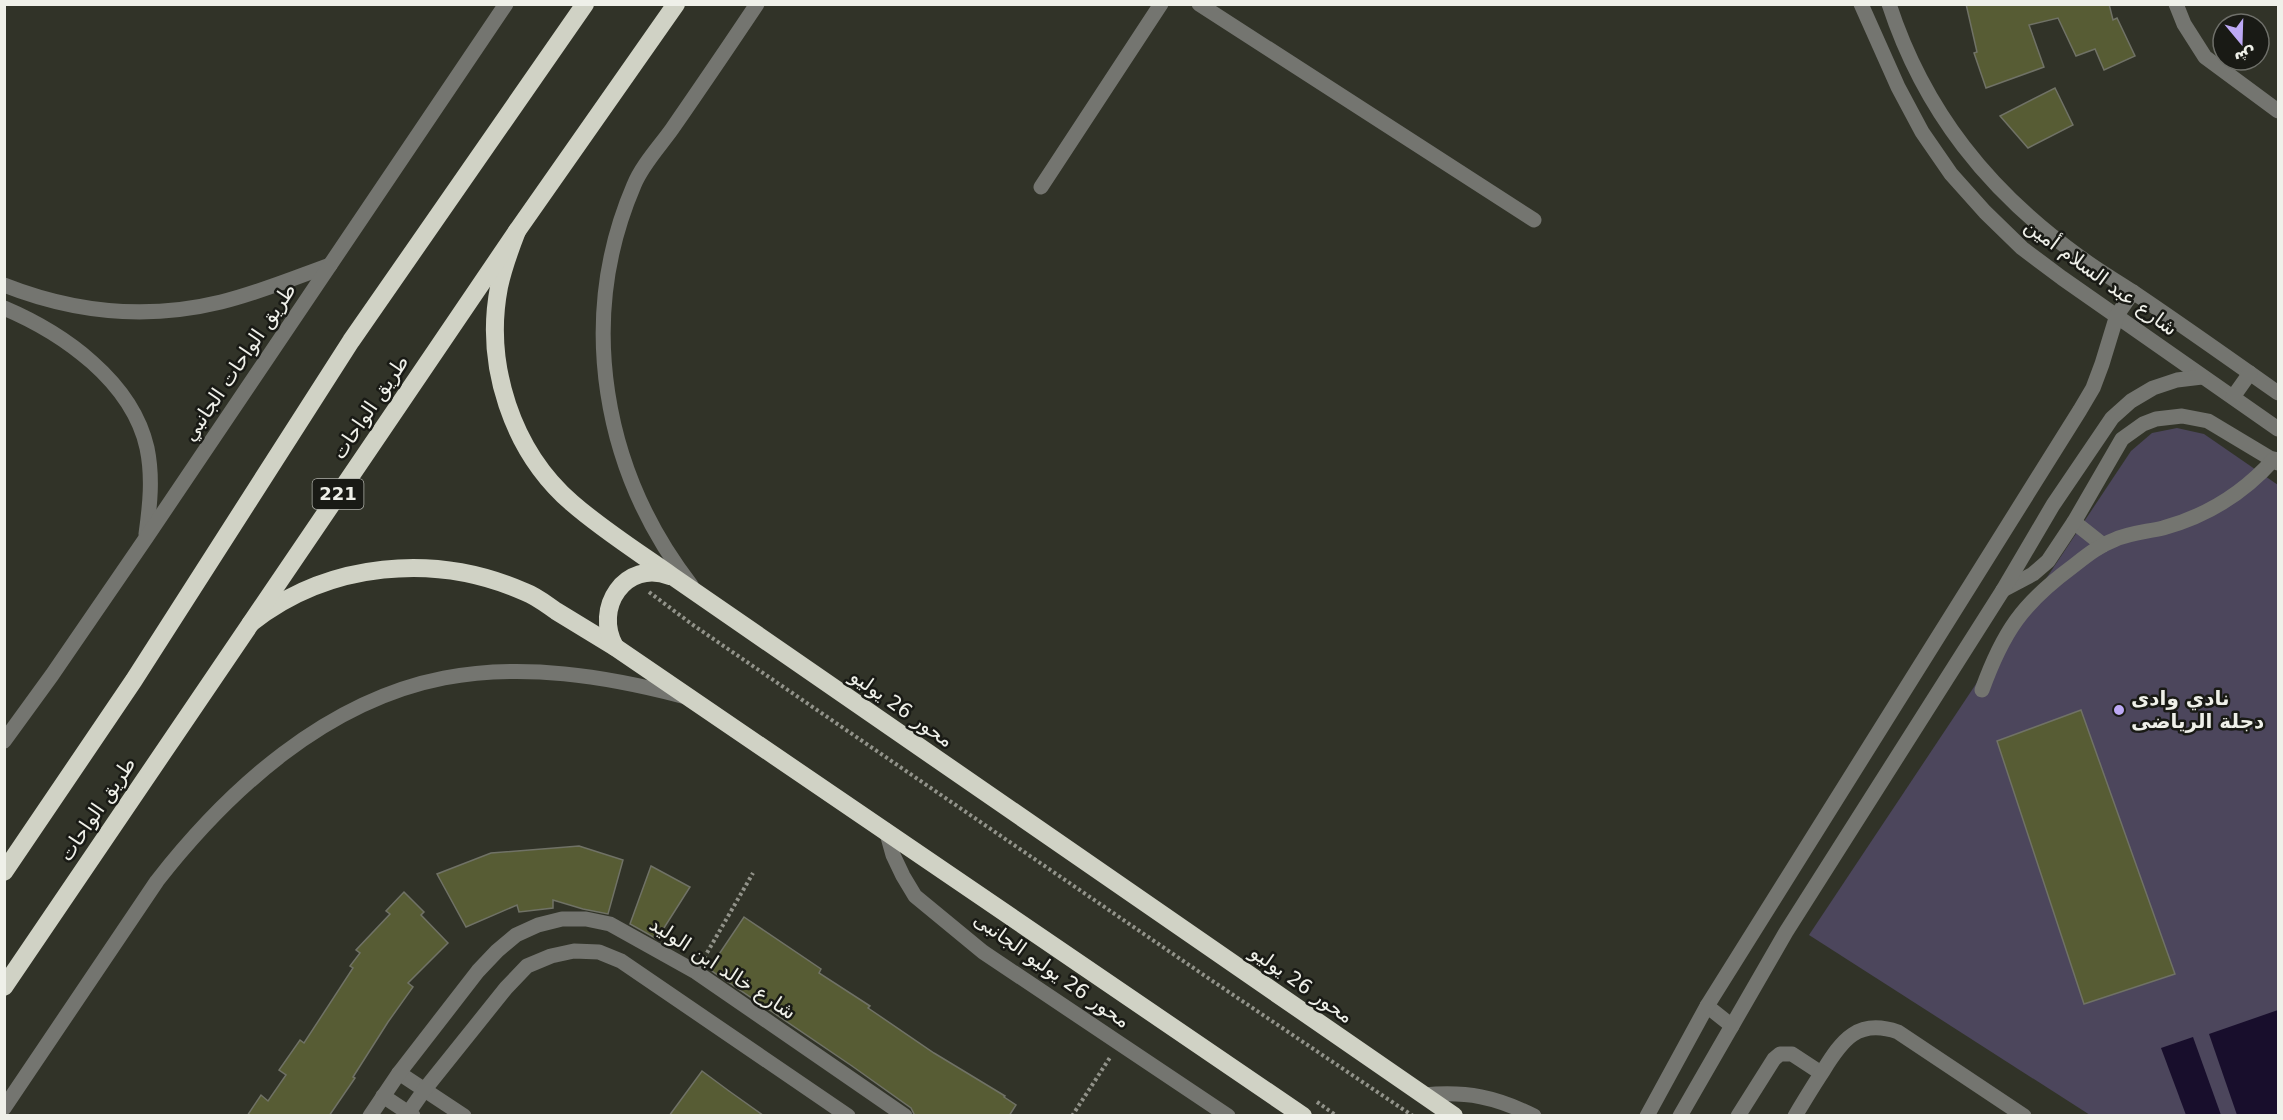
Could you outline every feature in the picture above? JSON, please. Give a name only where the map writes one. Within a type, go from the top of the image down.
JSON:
[{"type":"highway","points":[[4,872],[159,641],[351,341],[585,4]]},
{"type":"highway","name":"طريق الواحات","points":[[4,987],[517,231],[676,4]]},
{"type":"highway","name":"محور 26 يوليو","points":[[517,231],[506,258],[495,317],[495,346],[500,375],[507,404],[518,432],[532,457],[550,481],[571,502],[672,576],[1454,1116]]},
{"type":"highway","points":[[251,623],[273,606],[334,579],[398,568],[431,568],[464,573],[496,580],[527,592],[615,647],[886,830],[1302,1116]]},
{"type":"highway","points":[[615,647],[607,628],[607,617],[609,606],[620,587],[629,579],[650,572],[662,572],[672,576]]},
{"type":"street","name":"طريق الواحات الجانبي","points":[[4,741],[146,538],[438,109],[506,4]]},
{"type":"street","points":[[699,594],[674,563],[653,529],[635,494],[621,456],[611,417],[605,378],[603,338],[605,298],[611,259],[621,220],[635,183],[758,4]]},
{"type":"street","points":[[1041,188],[1161,4]]},
{"type":"street","points":[[1199,4],[1534,220]]},
{"type":"street","name":"شارع عبد السلام أمين","points":[[1861,4],[1898,87],[1922,132],[1951,174],[1985,212],[2022,248],[2278,429]]},
{"type":"street","name":"شارع عبد السلام أمين","points":[[1889,4],[1918,75],[1942,117],[1970,157],[2003,193],[2080,257],[2278,393]]},
{"type":"street","points":[[2176,4],[2184,24],[2205,57],[2278,111]]},
{"type":"street","points":[[4,308],[57,318],[190,308],[251,293],[330,265]]},
{"type":"street","points":[[4,285],[37,298],[57,318],[88,358],[122,395],[137,419],[147,446],[151,474],[146,538]]},
{"type":"street","points":[[1647,1116],[1707,1006],[2031,491],[2093,388],[2117,315],[2133,292]]},
{"type":"street","points":[[2233,397],[2250,373]]},
{"type":"street","points":[[1680,1116],[1786,932],[2003,590],[2053,505],[2112,418],[2131,401],[2153,388],[2177,380],[2202,377]]},
{"type":"street","points":[[1982,690],[2003,639],[2031,601],[2052,582],[2103,544],[2123,536],[2180,523],[2205,513],[2244,490],[2276,461],[2208,421],[2182,416],[2156,419],[2138,427],[2122,439],[2074,522],[2048,561],[2033,574],[2003,590]]},
{"type":"street","points":[[2031,491],[2053,505]]},
{"type":"street","points":[[2074,522],[2103,544]]},
{"type":"street","points":[[4,1108],[157,881],[183,847],[243,787],[284,754],[344,715],[420,684],[479,674],[527,671],[582,675],[636,684],[689,698]]},
{"type":"street","name":"محور 26 يوليو الجانبى","points":[[886,830],[893,855],[915,896],[983,952],[1227,1116]]},
{"type":"street","name":"شارع خالد ابن الوليد","points":[[370,1116],[399,1073],[478,971],[516,936],[538,924],[561,919],[586,919],[610,924],[696,972],[905,1116]]},
{"type":"street","points":[[384,1095],[409,1114],[425,1089],[506,988],[527,966],[551,956],[574,951],[599,952],[621,961],[848,1116]]},
{"type":"street","points":[[1707,1006],[1732,1026]]},
{"type":"street","points":[[1795,1116],[1840,1044],[1848,1037],[1867,1028],[1898,1032],[2024,1116]]},
{"type":"street","points":[[1738,1116],[1774,1059],[1780,1054],[1792,1054],[1821,1073]]},
{"type":"street","points":[[399,1073],[464,1116]]},
{"type":"street","points":[[1424,1095],[1454,1092],[1484,1096],[1513,1105],[1534,1116]]},
{"type":"path","points":[[645,590],[1211,980],[1413,1116]]},
{"type":"path","points":[[696,972],[753,873]]},
{"type":"path","points":[[1072,1116],[1119,1043]]},
{"type":"path","points":[[1309,1096],[1337,1116]]},
{"type":"shaded area","name":"نادي وادى دجلة الرياضى","points":[[2177,428],[2204,434],[2278,485],[2278,1115],[2090,1115],[1809,935],[2131,451],[2152,433]]},
{"type":"shaded area","points":[[2278,1010],[2278,1115],[2237,1115],[2209,1034]]},
{"type":"shaded area","points":[[2193,1037],[2221,1115],[2186,1115],[2161,1048]]},
{"type":"building","points":[[1966,4],[2109,4],[2113,20],[2117,18],[2135,56],[2104,70],[2095,49],[2076,56],[2058,18],[2029,25],[2044,67],[1986,88],[1974,53],[1977,52]]},
{"type":"building","points":[[2055,88],[2073,125],[2028,148],[2000,116]]},
{"type":"building","points":[[2081,710],[2175,974],[2084,1004],[1997,741]]},
{"type":"building","points":[[579,846],[623,860],[608,914],[553,900],[553,908],[519,912],[517,905],[466,927],[437,874],[491,853]]},
{"type":"building","points":[[651,866],[690,887],[657,939],[630,924]]},
{"type":"building","points":[[404,892],[424,912],[421,915],[448,943],[408,983],[413,987],[388,1022],[353,1077],[355,1078],[329,1116],[247,1116],[261,1095],[268,1101],[286,1075],[279,1070],[300,1040],[304,1043],[353,968],[350,966],[360,953],[356,950],[390,914],[386,911]]},
{"type":"building","points":[[744,917],[821,969],[819,973],[870,1006],[868,1008],[934,1053],[1005,1096],[1016,1105],[1009,1116],[915,1116],[911,1108],[709,969]]},
{"type":"building","points":[[702,1071],[729,1091],[764,1116],[669,1116]]},
{"type":"place","name":"نادي وادى دجلة الرياضى","points":[[2119,710]]}]
